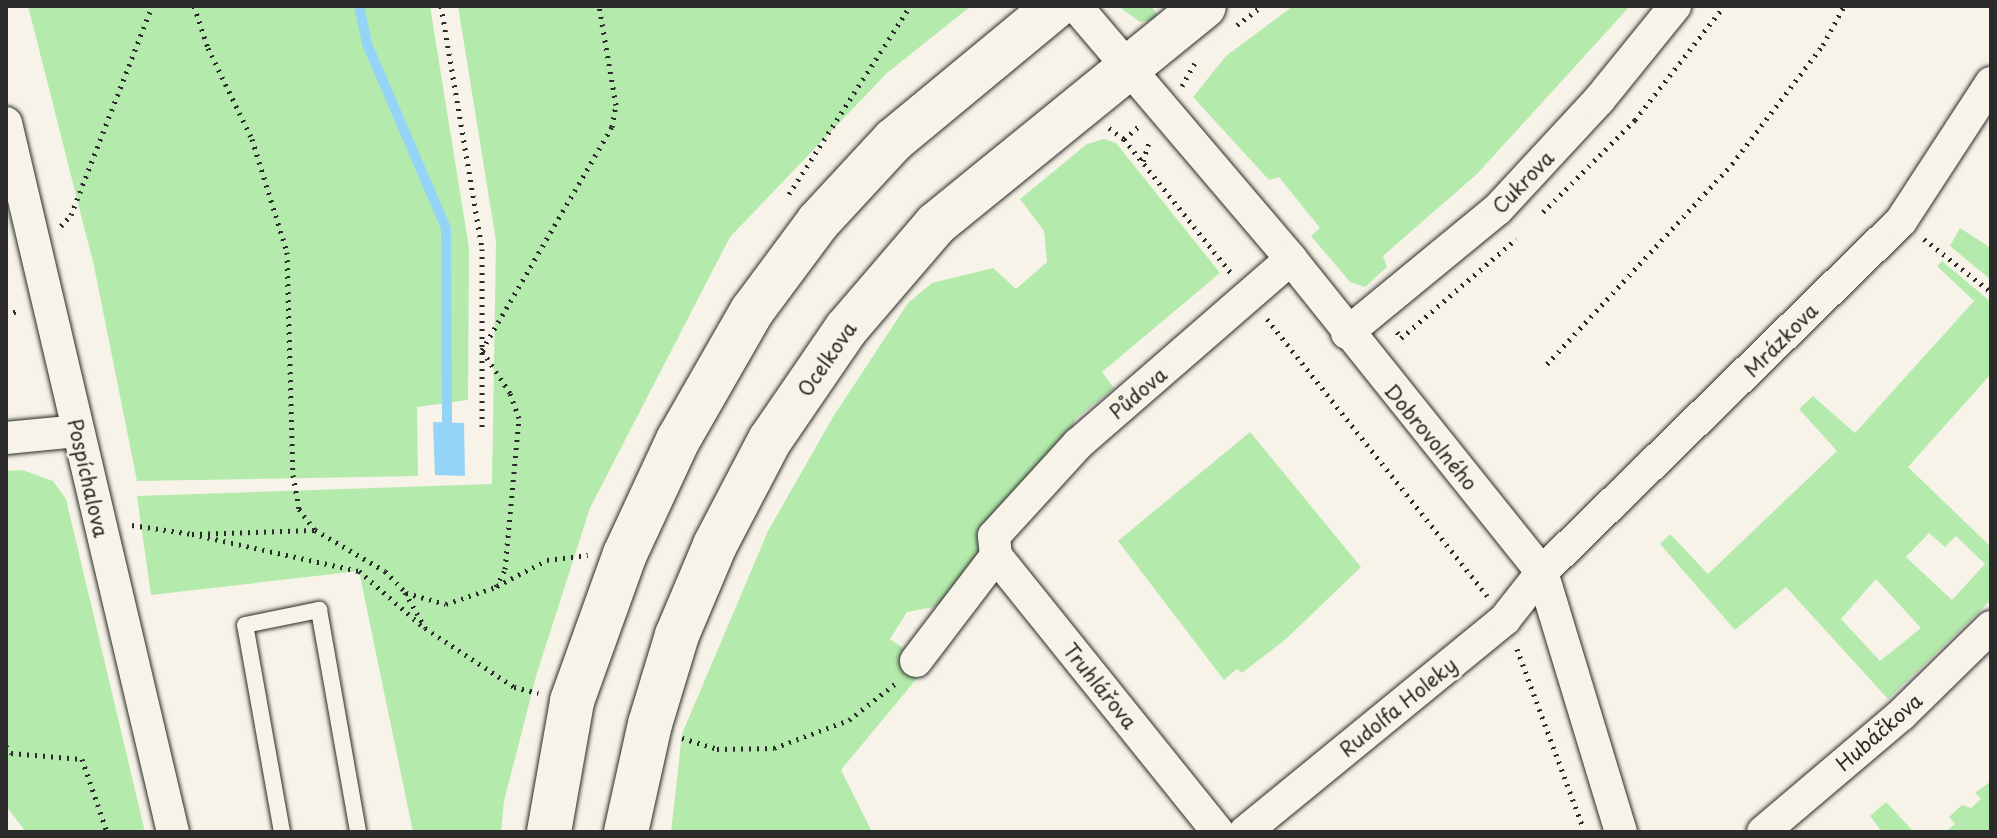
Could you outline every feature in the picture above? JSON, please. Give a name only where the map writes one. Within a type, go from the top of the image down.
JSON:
[{"type":"street","points":[[549,832],[572,701],[625,554],[678,440],[752,311],[818,222],[894,140],[1056,6]]},
{"type":"street","name":"Dobrovolného","points":[[1076,6],[1291,259],[1347,333],[1542,572],[1621,832]]},
{"type":"street","name":"Ocelkova","points":[[626,832],[650,724],[677,635],[715,545],[770,440],[846,329],[936,224],[1137,80],[1204,6]]},
{"type":"street","name":"Cukrova","points":[[1347,333],[1498,209],[1599,100],[1675,6]]},
{"type":"street","name":"Mrázkova","points":[[1542,572],[1901,221],[1991,83]]},
{"type":"street","name":"Pospíchalova","points":[[6,123],[97,521],[173,832]]},
{"type":"street","name":"Půdova","points":[[916,661],[995,546],[1078,444],[1250,298],[1291,259]]},
{"type":"street","points":[[6,438],[77,431]]},
{"type":"street","name":"Truhlářova","points":[[995,546],[1218,832]]},
{"type":"street","name":"Rudolfa Holeky","points":[[1245,832],[1505,619],[1542,572]]},
{"type":"street","name":"Hubáčkova","points":[[1763,832],[1901,715],[1991,627]]},
{"type":"lane","points":[[282,832],[245,625],[319,610],[358,832]]},
{"type":"path","points":[[194,6],[208,48],[252,139],[287,252],[293,475],[299,509],[315,530],[385,571],[405,592],[425,628]]},
{"type":"path","points":[[441,6],[482,249],[482,428]]},
{"type":"path","points":[[482,350],[612,127],[616,105],[599,6]]},
{"type":"path","points":[[1541,214],[1635,120],[1724,6]]},
{"type":"path","points":[[1547,364],[1732,164],[1823,45],[1844,6]]},
{"type":"path","points":[[1180,90],[1201,52]]},
{"type":"path","points":[[1107,126],[1124,139],[1505,619],[1585,832]]},
{"type":"path","points":[[1901,221],[1991,292]]},
{"type":"path","points":[[1379,308],[1401,338],[1520,235]]},
{"type":"path","points":[[482,350],[510,393],[519,418],[505,569],[496,587]]},
{"type":"path","points":[[97,521],[192,534],[359,571],[425,628],[514,687],[548,696]]},
{"type":"path","points":[[192,534],[315,530]]},
{"type":"path","points":[[405,592],[446,604],[496,587],[560,555],[599,554]]},
{"type":"path","points":[[674,735],[717,749],[774,748],[849,720],[887,694],[916,661]]},
{"type":"path","points":[[6,746],[11,753],[82,759],[107,832]]},
{"type":"green space","points":[[28,6],[430,6],[469,248],[468,400],[417,407],[418,476],[137,481],[94,266]]},
{"type":"green space","points":[[458,6],[971,6],[887,73],[730,237],[590,508],[537,673],[504,801],[501,832],[413,832],[359,571],[151,595],[137,496],[492,484],[496,241]]},
{"type":"green space","points":[[1118,6],[1151,6],[1160,18],[1140,22]]},
{"type":"green space","points":[[1293,6],[1630,6],[1477,174],[1383,256],[1387,267],[1365,287],[1350,282],[1311,236],[1320,228],[1279,177],[1269,180],[1193,97],[1226,56]]},
{"type":"green space","points":[[1104,139],[1116,143],[1220,273],[1102,372],[1114,388],[1075,419],[1069,443],[983,545],[953,594],[934,607],[907,612],[890,639],[928,665],[841,770],[872,832],[671,832],[682,734],[768,531],[833,417],[908,303],[932,283],[993,268],[1016,289],[1047,262],[1044,231],[1020,199],[1087,144]]},
{"type":"green space","points":[[1960,228],[1991,248],[1991,280],[1950,246]]},
{"type":"green space","points":[[1942,261],[1991,302],[1991,374],[1908,467],[1991,547],[1991,600],[1888,699],[1786,587],[1735,630],[1660,544],[1670,534],[1708,574],[1837,451],[1799,409],[1813,396],[1855,433],[1974,301],[1937,266]],"holes":[[[1929,533],[1945,547],[1956,536],[1985,564],[1952,600],[1906,557]],[[1876,579],[1921,628],[1880,661],[1841,619]]]},
{"type":"green space","points":[[1250,432],[1361,567],[1286,639],[1242,673],[1237,669],[1224,680],[1118,541]]},
{"type":"green space","points":[[22,470],[53,481],[66,499],[145,832],[26,832],[6,806],[6,471]]},
{"type":"green space","points":[[1991,781],[1991,832],[1945,832],[1955,824],[1949,817],[1962,805],[1971,808],[1981,799],[1975,793]]},
{"type":"green space","points":[[1886,802],[1914,832],[1882,832],[1870,816]]},
{"type":"water","points":[[433,422],[464,423],[465,476],[435,475]]},
{"type":"waterway","points":[[359,6],[367,44],[446,228],[447,423]]}]
